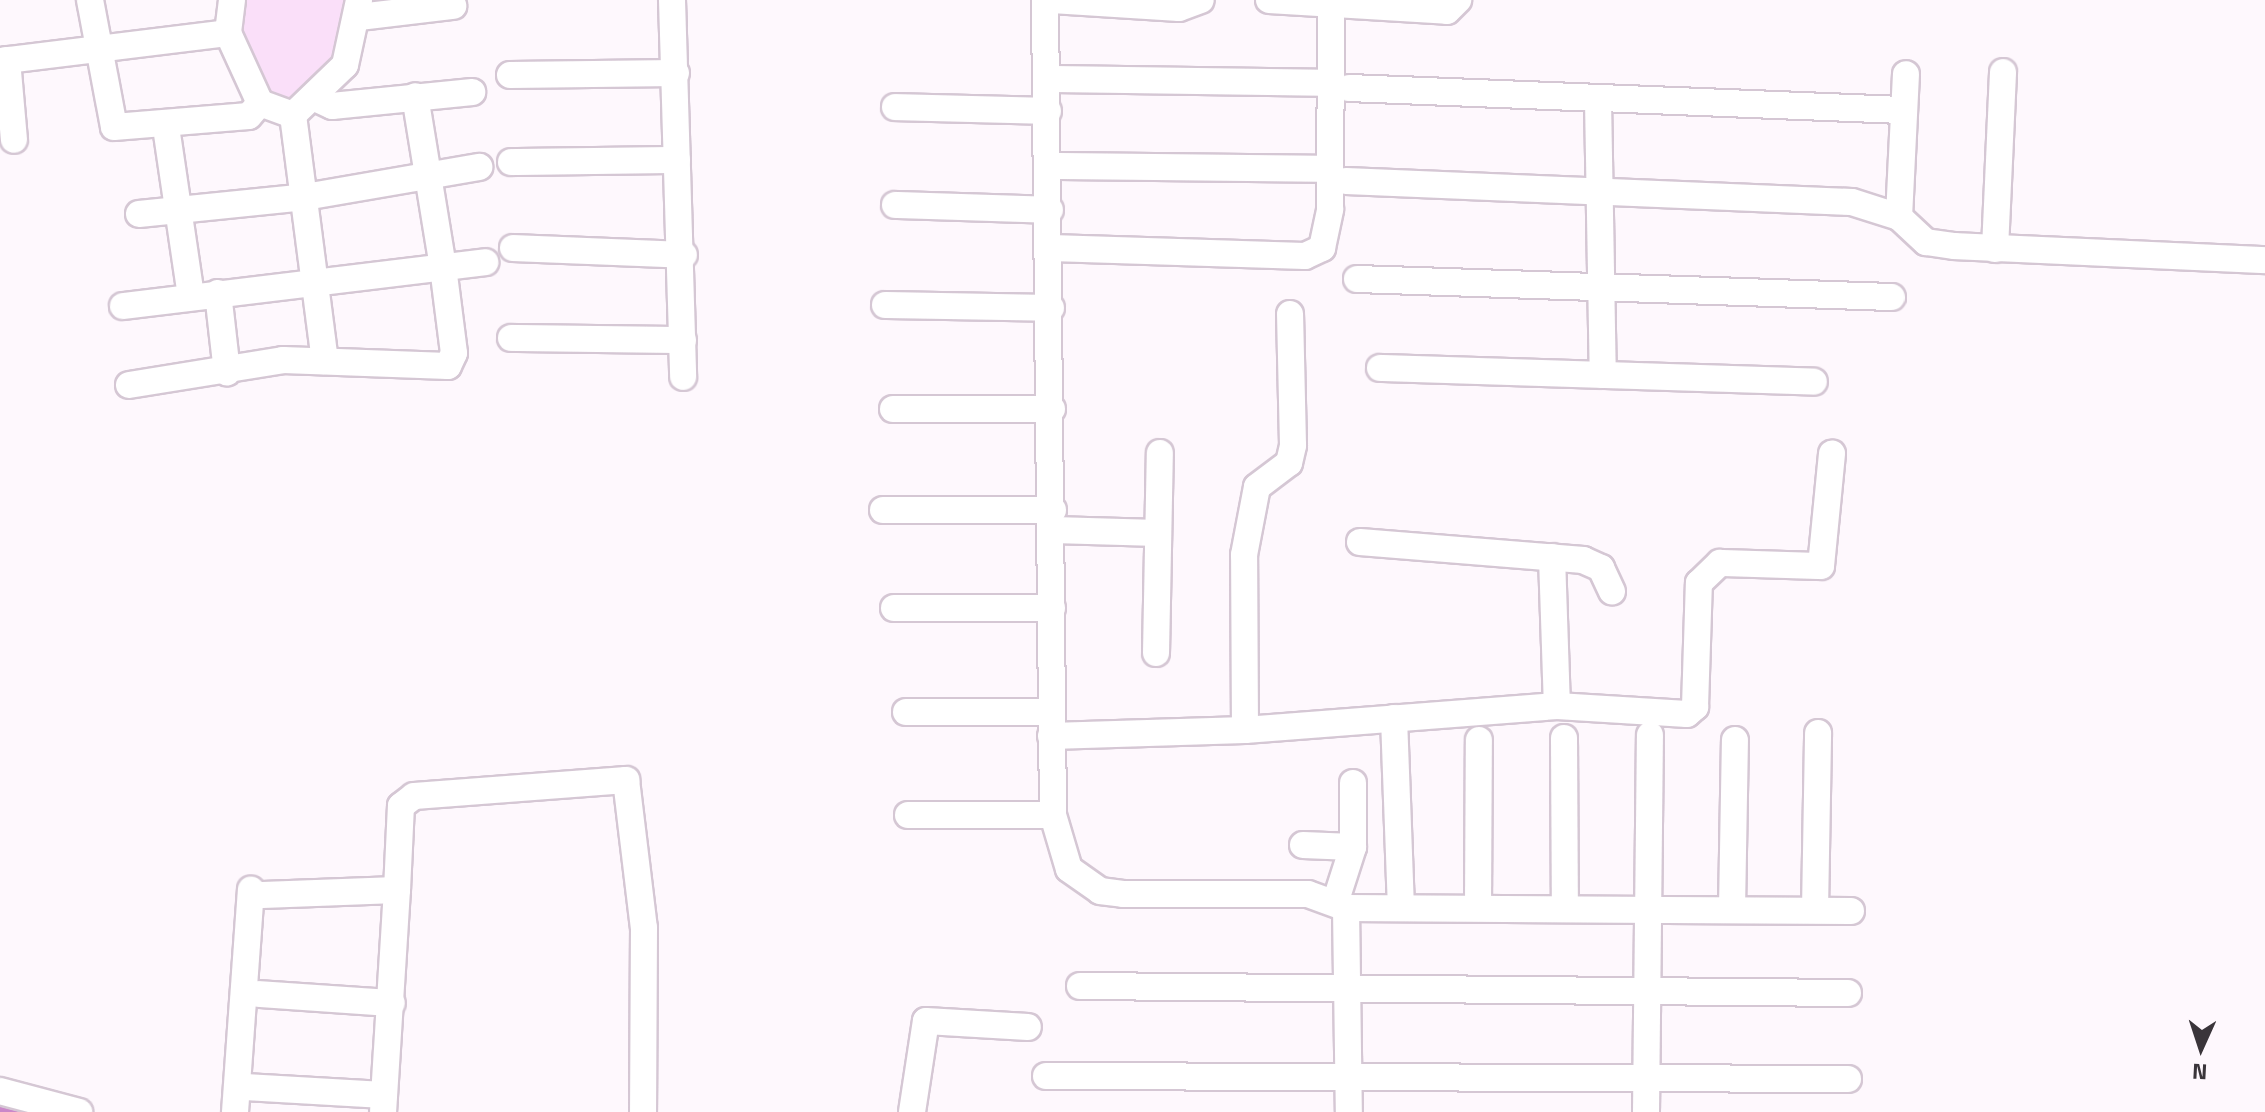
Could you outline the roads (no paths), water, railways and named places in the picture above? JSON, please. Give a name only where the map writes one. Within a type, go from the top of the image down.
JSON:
[{"type":"street","points":[[90,0],[114,127],[166,127],[249,116],[260,103]]},
{"type":"street","points":[[232,0],[228,33],[260,103],[293,115]]},
{"type":"street","points":[[672,0],[677,160],[684,255],[683,377]]},
{"type":"street","points":[[1045,0],[1051,248],[1053,815],[1069,869],[1100,891],[1341,904],[1851,911]]},
{"type":"street","points":[[1052,0],[1179,8],[1201,0]]},
{"type":"street","points":[[1269,0],[1447,11],[1458,0]]},
{"type":"street","points":[[1051,248],[1305,256],[1322,248],[1338,175],[1338,86],[1331,2]]},
{"type":"street","points":[[293,115],[315,98],[345,65],[359,8],[453,6]]},
{"type":"street","points":[[14,140],[4,60],[228,33]]},
{"type":"street","points":[[1995,249],[2003,72]]},
{"type":"street","points":[[510,75],[676,73]]},
{"type":"street","points":[[1899,217],[1906,74]]},
{"type":"street","points":[[1049,79],[1338,86],[1598,100],[1902,110]]},
{"type":"street","points":[[315,98],[332,106],[472,92]]},
{"type":"street","points":[[129,385],[227,372],[283,360],[448,366],[454,353],[430,178],[415,96]]},
{"type":"street","points":[[1598,100],[1603,375]]},
{"type":"street","points":[[895,107],[1048,111]]},
{"type":"street","points":[[293,115],[325,361]]},
{"type":"street","points":[[166,127],[191,297]]},
{"type":"street","points":[[511,162],[677,160]]},
{"type":"street","points":[[1050,166],[1338,175],[1600,192],[1852,202],[1899,217],[1926,242],[1995,249],[2262,257]]},
{"type":"street","points":[[139,214],[305,197],[430,178],[479,167]]},
{"type":"street","points":[[895,205],[1050,210]]},
{"type":"street","points":[[513,248],[684,255]]},
{"type":"street","points":[[123,306],[485,262]]},
{"type":"street","points":[[1357,279],[1600,284],[1892,297]]},
{"type":"street","points":[[218,293],[227,372]]},
{"type":"street","points":[[885,305],[1051,308]]},
{"type":"street","points":[[1245,730],[1244,555],[1257,487],[1289,463],[1293,445],[1290,314]]},
{"type":"street","points":[[511,338],[683,340]]},
{"type":"street","points":[[1380,368],[1814,382]]},
{"type":"street","points":[[893,409],[1052,409]]},
{"type":"street","points":[[1156,653],[1160,453]]},
{"type":"street","points":[[906,712],[1052,724],[1245,730],[1557,706],[1693,711],[1699,583],[1720,563],[1808,568],[1826,561],[1832,454]]},
{"type":"street","points":[[883,510],[1053,520],[1158,533]]},
{"type":"street","points":[[1360,542],[1552,557],[1601,568],[1612,592]]},
{"type":"street","points":[[1552,557],[1557,706]]},
{"type":"street","points":[[894,608],[1052,608]]},
{"type":"street","points":[[1394,718],[1401,906]]},
{"type":"street","points":[[1815,910],[1818,733]]},
{"type":"street","points":[[1646,1112],[1650,735]]},
{"type":"street","points":[[1564,738],[1565,906]]},
{"type":"street","points":[[1478,906],[1479,740]]},
{"type":"street","points":[[1732,909],[1735,740]]},
{"type":"street","points":[[245,1087],[383,1103],[392,1003],[401,806],[414,796],[626,780],[644,928],[643,1112]]},
{"type":"street","points":[[1349,1112],[1350,989],[1341,904],[1353,847],[1353,783]]},
{"type":"street","points":[[908,815],[1053,815]]},
{"type":"street","points":[[1303,845],[1353,847]]},
{"type":"street","points":[[235,1112],[256,893],[397,890]]},
{"type":"street","points":[[1080,986],[1848,993]]},
{"type":"street","points":[[259,994],[392,1003]]},
{"type":"street","points":[[912,1112],[919,1036],[932,1017],[1028,1027]]},
{"type":"street","points":[[1046,1076],[1848,1079]]},
{"type":"street","points":[[0,1091],[79,1112]]},
{"type":"waterway","points":[[0,1105],[26,1112]]}]
